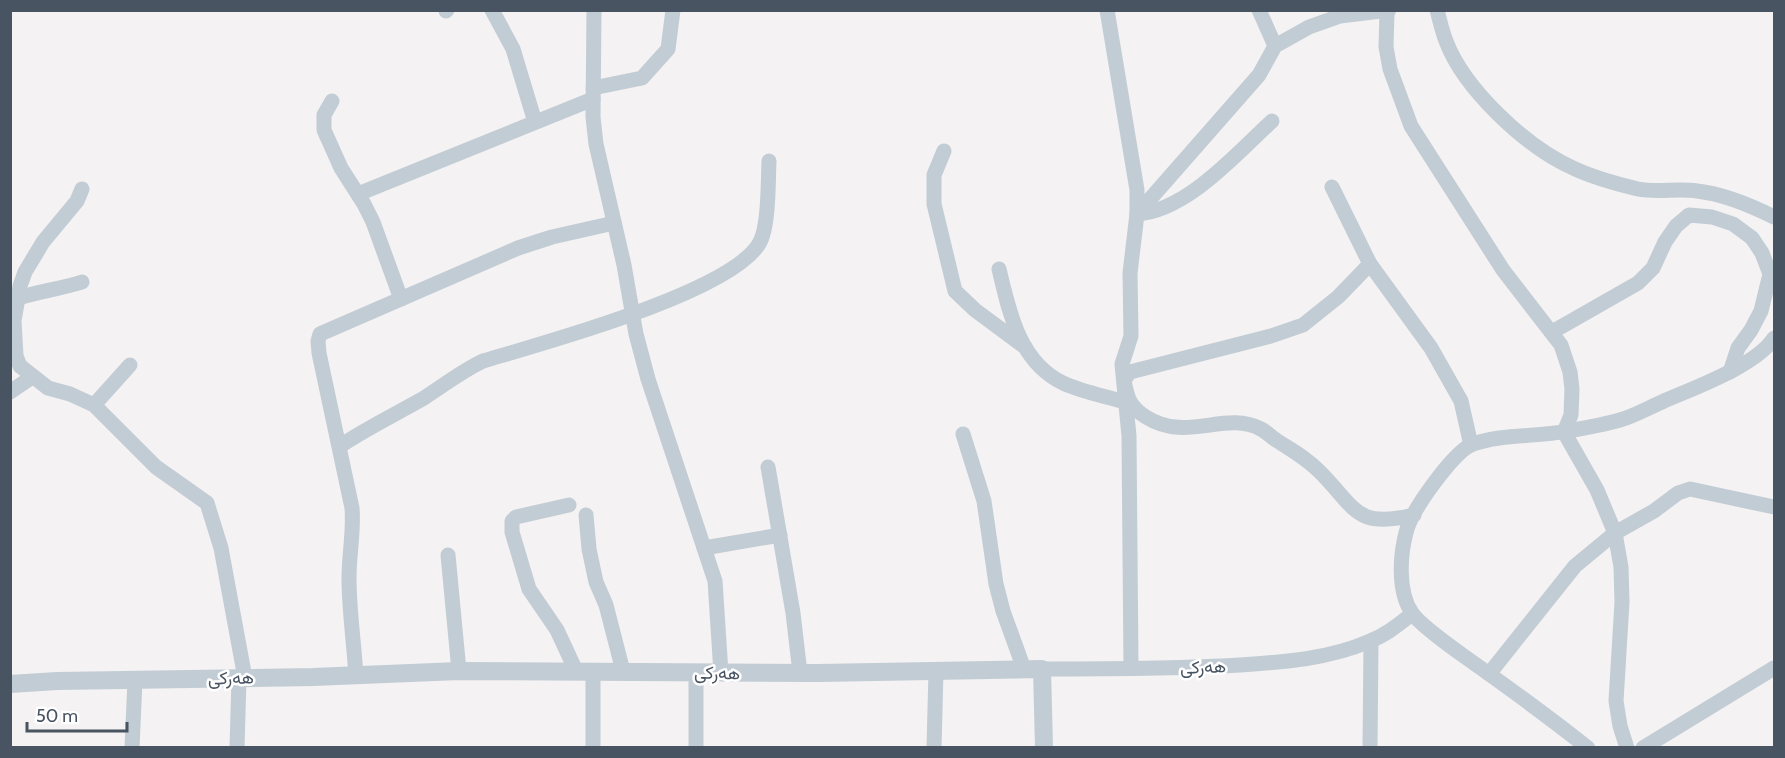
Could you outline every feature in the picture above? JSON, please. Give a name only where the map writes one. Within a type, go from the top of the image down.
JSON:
[{"type":"street","points":[[492,10],[513,49],[535,122]]},
{"type":"street","points":[[594,10],[593,93],[596,144],[648,379],[715,581],[721,673]]},
{"type":"street","points":[[358,194],[535,122],[593,93],[642,78],[668,49],[673,10]]},
{"type":"street","points":[[1107,10],[1137,190],[1137,214],[1130,273],[1131,336],[1122,364],[1127,398],[1138,412],[1175,428],[1227,423],[1250,424],[1264,430],[1274,440],[1299,454],[1321,473],[1356,512],[1372,518],[1394,519],[1414,514]]},
{"type":"street","points":[[1259,10],[1275,46]]},
{"type":"street","points":[[1437,10],[1446,42],[1463,73],[1489,105],[1512,127],[1544,151],[1573,168],[1640,189],[1698,191],[1748,204],[1774,217]]},
{"type":"street","points":[[1137,214],[1259,75],[1275,46],[1308,27],[1340,16],[1364,11],[1388,11],[1386,47],[1390,69],[1411,126],[1503,270],[1561,345],[1570,372],[1571,415],[1564,432]]},
{"type":"street","points":[[332,101],[324,115],[324,130],[341,168],[373,222],[401,298]]},
{"type":"street","points":[[1137,214],[1151,213],[1174,204],[1220,169],[1272,121]]},
{"type":"street","points":[[944,151],[934,175],[934,204],[955,291],[975,310],[1025,347]]},
{"type":"street","points":[[340,446],[483,361],[562,338],[632,314],[713,280],[734,267],[753,251],[760,242],[764,230],[769,161]]},
{"type":"street","points":[[1332,187],[1370,264],[1431,348],[1461,400],[1471,445]]},
{"type":"street","points":[[82,189],[77,201],[53,228],[33,258],[23,279],[12,321],[16,356],[20,366],[32,377],[48,387],[94,405],[156,467],[207,503],[221,548],[242,678],[237,747]]},
{"type":"street","points":[[1552,332],[1638,284],[1653,268],[1665,242],[1676,226],[1689,215],[1712,217],[1733,224],[1752,238],[1762,253],[1770,274],[1761,311],[1738,348],[1730,372]]},
{"type":"street","points":[[356,676],[349,579],[350,546],[354,521],[319,353],[320,334],[518,248],[552,237],[614,223]]},
{"type":"street","points":[[1131,668],[1129,436],[1124,380],[1130,372],[1271,336],[1303,325],[1338,297],[1370,264]]},
{"type":"street","points":[[999,269],[1010,316],[1025,347],[1042,369],[1062,382],[1125,402]]},
{"type":"street","points":[[19,298],[39,291],[66,288],[82,282]]},
{"type":"street","points":[[1588,747],[1448,644],[1413,614],[1405,598],[1402,578],[1403,549],[1407,527],[1447,466],[1471,445],[1564,432],[1621,420],[1730,372],[1768,348],[1774,338]]},
{"type":"street","points":[[94,405],[130,364]]},
{"type":"street","points":[[10,392],[32,377]]},
{"type":"street","points":[[1564,432],[1597,490],[1615,533],[1621,567],[1622,602],[1616,701],[1620,726],[1627,747]]},
{"type":"street","points":[[963,434],[984,501],[996,584],[1001,602],[1033,669],[1044,747]]},
{"type":"street","points":[[768,467],[793,613],[800,673]]},
{"type":"street","points":[[1489,674],[1575,566],[1615,533],[1654,511],[1678,493],[1690,489],[1774,507]]},
{"type":"street","points":[[568,505],[516,517],[512,521],[512,532],[529,589],[584,671],[593,747]]},
{"type":"street","points":[[586,515],[589,549],[596,582],[606,605],[623,671]]},
{"type":"street","points":[[704,548],[780,535]]},
{"type":"street","points":[[448,555],[459,671]]},
{"type":"street","name":"هەرکی","points":[[10,684],[356,676],[459,671],[800,673],[1194,668],[1278,662],[1334,654],[1385,634],[1413,614]]},
{"type":"street","points":[[1370,747],[1371,641]]},
{"type":"street","points":[[1644,747],[1774,668]]},
{"type":"street","points":[[934,747],[936,671]]},
{"type":"street","points":[[696,672],[696,747]]},
{"type":"street","points":[[132,747],[135,680]]}]
